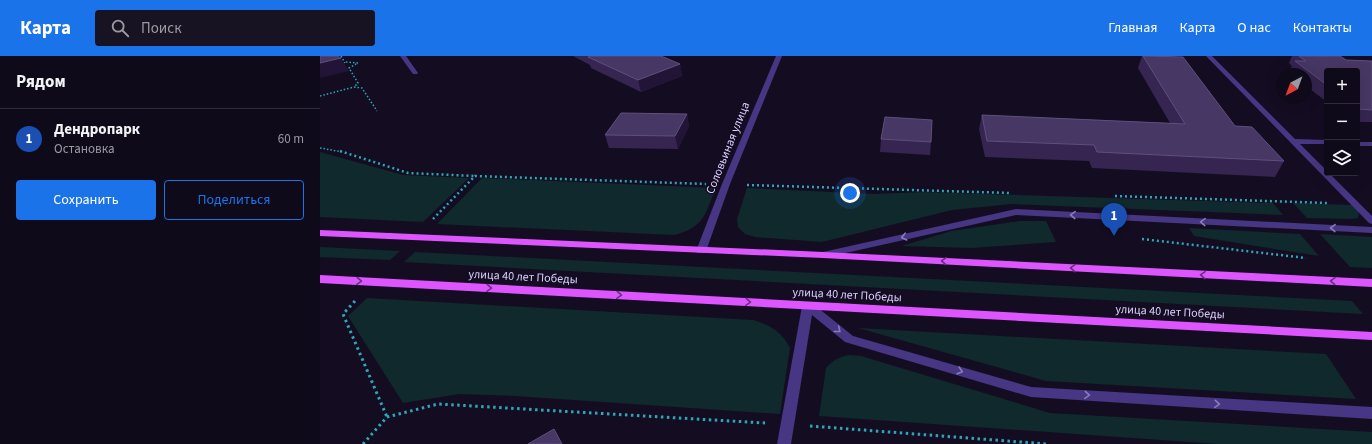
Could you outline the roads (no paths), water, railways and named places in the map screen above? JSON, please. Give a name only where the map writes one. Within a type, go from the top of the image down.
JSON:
[{"type":"main road","points":[[320,233],[823,255],[1372,283]]},
{"type":"main road","name":"улица 40 лет Победы","points":[[320,279],[1372,336]]},
{"type":"street","points":[[403,56],[415,73]]},
{"type":"street","name":"Соловьиная улица","points":[[701,250],[726,184],[779,56]]},
{"type":"street","points":[[1209,56],[1372,221]]},
{"type":"street","points":[[1292,141],[1324,142]]},
{"type":"street","points":[[1360,144],[1372,144]]},
{"type":"street","points":[[823,255],[1016,212],[1372,230]]},
{"type":"street","points":[[784,444],[808,306],[849,339],[1031,392],[1372,413]]},
{"type":"place","name":"Дендропарк","points":[[1114,236]]}]
